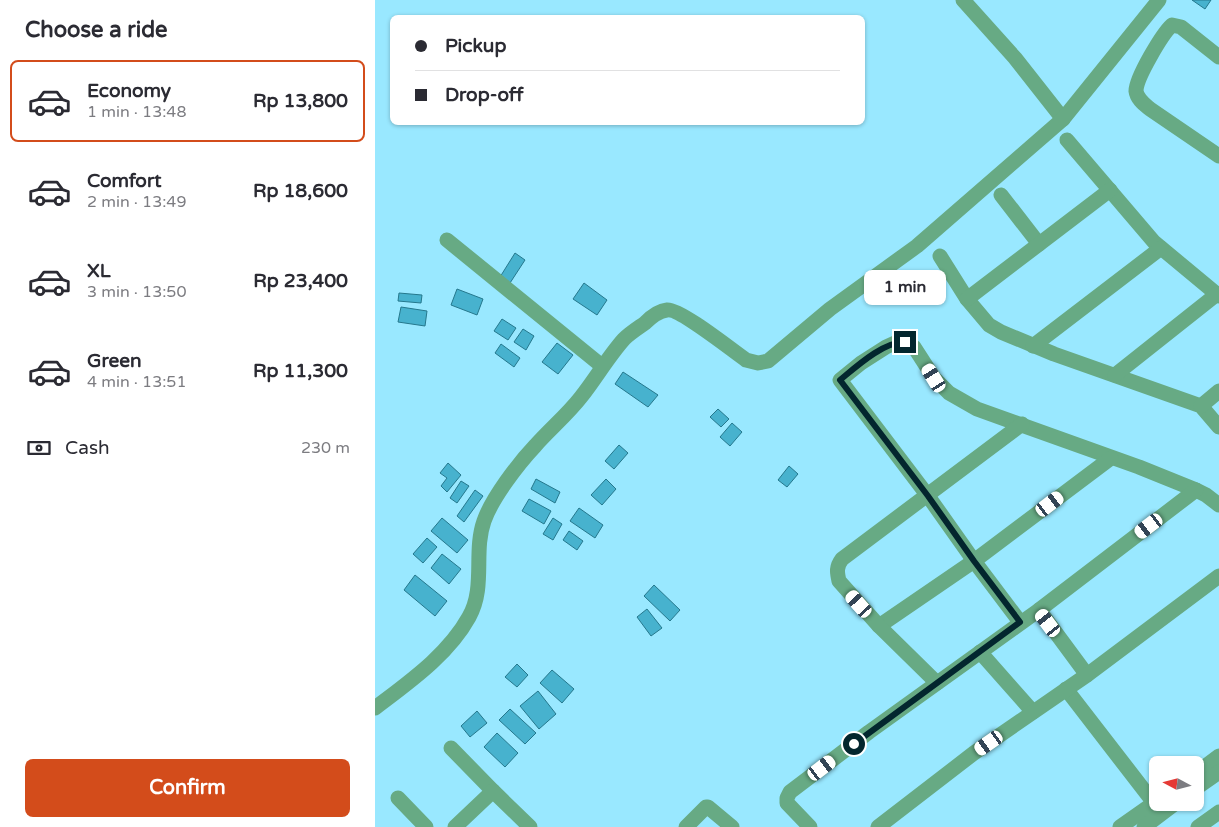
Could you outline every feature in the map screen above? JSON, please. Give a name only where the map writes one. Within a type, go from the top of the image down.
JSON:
[{"type":"street","points":[[963,0],[1015,58],[1063,119]]},
{"type":"street","points":[[375,708],[402,688],[447,648],[469,616],[478,594],[480,539],[484,521],[493,502],[535,445],[581,397],[602,366],[626,338],[655,314],[669,309],[681,314],[746,360],[757,363],[768,361],[830,309],[917,246],[1063,119],[1159,0]]},
{"type":"street","points":[[1219,57],[1181,27],[1172,25],[1161,37],[1141,76],[1136,93],[1141,101],[1150,109],[1219,156]]},
{"type":"street","points":[[1067,140],[1154,242],[1218,295],[1115,375]]},
{"type":"street","points":[[967,299],[1110,190]]},
{"type":"street","points":[[1001,194],[1039,244]]},
{"type":"street","points":[[447,240],[602,366]]},
{"type":"street","points":[[1033,346],[1161,248]]},
{"type":"street","points":[[940,256],[967,299],[989,325],[1033,346],[1201,406],[1219,427]]},
{"type":"street","points":[[1020,622],[840,380],[861,363],[886,347],[897,342],[905,342],[914,347],[934,378],[949,393],[977,409],[1022,424],[1196,490],[1219,505]]},
{"type":"street","points":[[1201,406],[1219,391]]},
{"type":"street","points":[[937,683],[879,626],[839,581],[838,564],[842,559],[1022,424]]},
{"type":"street","points":[[879,626],[974,561],[1111,458]]},
{"type":"street","points":[[811,827],[787,803],[790,792],[1020,622],[1039,610],[1196,490]]},
{"type":"street","points":[[878,827],[974,754],[1087,675],[1219,576]]},
{"type":"street","points":[[1039,610],[1087,675]]},
{"type":"street","points":[[980,652],[1033,712]]},
{"type":"street","points":[[1066,689],[1149,793]]},
{"type":"street","points":[[451,748],[530,827]]},
{"type":"street","points":[[1204,767],[1219,756]]},
{"type":"street","points":[[1204,783],[1219,772]]},
{"type":"street","points":[[455,827],[493,791]]},
{"type":"street","points":[[398,798],[426,827]]},
{"type":"street","points":[[685,827],[706,807],[709,807],[732,827]]},
{"type":"street","points":[[1120,827],[1149,807]]},
{"type":"street","points":[[1144,827],[1165,811]]},
{"type":"street","points":[[1205,825],[1219,812]]},
{"type":"building","points":[[1192,0],[1211,0],[1205,9]]},
{"type":"building","points":[[515,253],[525,260],[510,283],[500,277]]},
{"type":"building","points":[[584,283],[607,300],[597,315],[573,299]]},
{"type":"building","points":[[457,289],[483,299],[477,315],[451,305]]},
{"type":"building","points":[[399,293],[422,295],[421,303],[398,301]]},
{"type":"building","points":[[401,307],[427,311],[425,326],[398,322]]},
{"type":"building","points":[[502,319],[516,328],[508,340],[494,331]]},
{"type":"building","points":[[523,329],[534,336],[526,350],[514,342]]},
{"type":"building","points":[[557,343],[573,355],[558,374],[542,362]]},
{"type":"building","points":[[501,344],[520,358],[514,367],[495,353]]},
{"type":"building","points":[[623,372],[658,395],[648,407],[615,384]]},
{"type":"building","points":[[718,409],[729,419],[721,427],[710,417]]},
{"type":"building","points":[[732,423],[742,432],[730,446],[720,437]]},
{"type":"building","points":[[619,445],[628,453],[614,469],[605,461]]},
{"type":"building","points":[[448,463],[461,475],[447,492],[441,486],[447,478],[440,473]]},
{"type":"building","points":[[789,466],[798,474],[787,487],[778,480]]},
{"type":"building","points":[[536,479],[560,492],[555,503],[531,489]]},
{"type":"building","points":[[606,479],[616,489],[602,505],[591,495]]},
{"type":"building","points":[[461,481],[469,486],[457,503],[450,498]]},
{"type":"building","points":[[475,490],[483,496],[464,522],[457,516]]},
{"type":"building","points":[[529,499],[551,511],[544,524],[522,511]]},
{"type":"building","points":[[579,508],[603,525],[595,538],[570,521]]},
{"type":"building","points":[[442,518],[468,540],[457,553],[431,531]]},
{"type":"building","points":[[553,518],[562,524],[553,540],[543,534]]},
{"type":"building","points":[[569,531],[583,541],[577,550],[563,540]]},
{"type":"building","points":[[427,538],[437,547],[423,563],[413,554]]},
{"type":"building","points":[[442,554],[461,569],[449,584],[431,568]]},
{"type":"building","points":[[415,575],[447,601],[435,616],[404,590]]},
{"type":"building","points":[[654,585],[680,610],[670,621],[644,596]]},
{"type":"building","points":[[647,609],[662,628],[651,636],[637,617]]},
{"type":"building","points":[[517,664],[528,675],[517,687],[505,677]]},
{"type":"building","points":[[552,670],[574,689],[562,703],[540,683]]},
{"type":"building","points":[[538,691],[556,714],[539,729],[520,706]]},
{"type":"building","points":[[510,709],[536,733],[525,744],[499,720]]},
{"type":"building","points":[[477,711],[487,723],[470,737],[461,726]]},
{"type":"building","points":[[497,733],[518,753],[505,767],[484,747]]},
{"type":"route","points":[[854,744],[1020,622],[840,380],[861,363],[886,347],[897,342],[905,342]]}]
